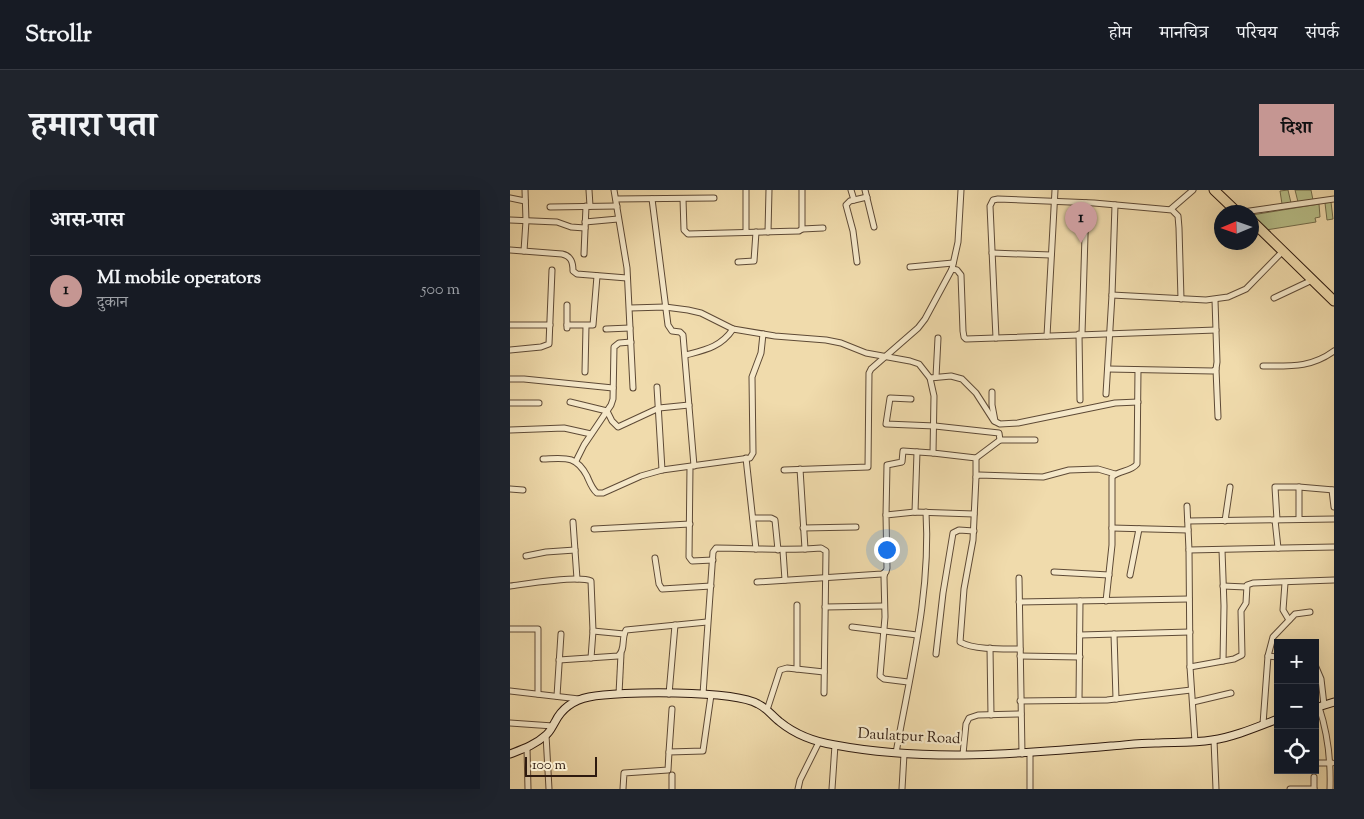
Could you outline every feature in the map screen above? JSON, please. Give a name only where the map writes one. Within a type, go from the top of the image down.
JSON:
[{"type":"highway","points":[[1214,190],[1230,205]]},
{"type":"highway","points":[[1221,190],[1236,205]]},
{"type":"highway","points":[[1259,227],[1308,282],[1334,306]]},
{"type":"highway","points":[[1259,233],[1334,301]]},
{"type":"street","points":[[524,251],[526,221],[525,190]]},
{"type":"street","points":[[584,254],[585,222],[590,190]]},
{"type":"street","points":[[614,190],[628,278],[633,388]]},
{"type":"street","points":[[746,190],[746,232]]},
{"type":"street","points":[[768,232],[769,190]]},
{"type":"street","points":[[802,190],[802,229]]},
{"type":"street","points":[[851,190],[854,200]]},
{"type":"street","points":[[865,190],[874,227]]},
{"type":"street","points":[[784,470],[868,467],[869,373],[871,369],[918,328],[925,319],[953,266],[958,242],[961,190]]},
{"type":"street","points":[[1047,336],[1055,190]]},
{"type":"street","points":[[1171,209],[1193,190]]},
{"type":"street","points":[[857,262],[853,231],[846,205],[854,200],[867,197]]},
{"type":"street","points":[[510,198],[525,201]]},
{"type":"street","points":[[616,199],[714,198]]},
{"type":"street","points":[[652,199],[665,307],[670,329],[683,333],[686,355],[692,467],[690,560],[713,560]]},
{"type":"street","points":[[683,199],[684,230],[688,234],[799,231],[802,229],[822,228]]},
{"type":"street","points":[[1259,210],[1334,199]]},
{"type":"street","points":[[996,338],[990,206],[993,200],[1086,203],[1171,209],[1178,216],[1181,299]]},
{"type":"street","points":[[1080,400],[1080,334],[1086,203]]},
{"type":"street","points":[[1106,394],[1115,205]]},
{"type":"street","points":[[550,207],[616,206]]},
{"type":"street","points":[[585,222],[618,219]]},
{"type":"street","points":[[510,220],[557,222],[571,227],[585,228]]},
{"type":"street","points":[[738,262],[754,261],[756,232]]},
{"type":"street","points":[[510,250],[566,255],[572,260],[575,273],[628,278]]},
{"type":"street","points":[[1112,295],[1216,300],[1228,297],[1246,288],[1282,252]]},
{"type":"street","points":[[992,253],[1051,255]]},
{"type":"street","points":[[910,267],[953,266],[959,272],[961,275],[964,337],[969,340],[1080,334],[1216,330]]},
{"type":"street","points":[[510,350],[547,346],[550,341],[552,270]]},
{"type":"street","points":[[568,305],[567,326],[593,325],[597,276]]},
{"type":"street","points":[[1274,298],[1308,282]]},
{"type":"street","points":[[1216,300],[1218,417]]},
{"type":"street","points":[[630,308],[665,307],[701,312],[733,329],[841,343],[866,353],[919,364],[933,378]]},
{"type":"street","points":[[510,325],[550,325]]},
{"type":"street","points":[[585,372],[586,326]]},
{"type":"street","points":[[606,329],[630,328]]},
{"type":"street","points":[[686,355],[708,350],[718,345],[726,339],[733,329]]},
{"type":"street","points":[[543,459],[557,458],[576,461],[597,493],[602,493],[641,476],[662,470],[692,467],[752,456],[752,377],[761,353],[763,334]]},
{"type":"street","points":[[933,453],[935,426],[933,378],[938,338]]},
{"type":"street","points":[[576,461],[613,399],[614,347],[619,343],[631,342]]},
{"type":"street","points":[[1263,366],[1305,365],[1316,362],[1334,352]]},
{"type":"street","points":[[1108,369],[1208,372],[1216,368]]},
{"type":"street","points":[[976,477],[979,475],[1043,477],[1069,470],[1098,469],[1115,474],[1131,469],[1137,464],[1138,370]]},
{"type":"street","points":[[933,378],[951,376],[962,379],[976,393],[995,421],[1000,424],[1018,423],[1115,403],[1138,402]]},
{"type":"street","points":[[510,379],[613,388]]},
{"type":"street","points":[[657,387],[662,470]]},
{"type":"street","points":[[992,392],[995,421]]},
{"type":"street","points":[[911,399],[890,398],[886,424],[935,426],[998,433],[1000,440]]},
{"type":"street","points":[[570,402],[607,411],[612,421],[618,427],[659,408],[689,405]]},
{"type":"street","points":[[510,403],[539,403]]},
{"type":"street","points":[[510,430],[564,428],[591,434]]},
{"type":"street","points":[[908,682],[884,679],[880,676],[885,616],[883,606],[884,577],[887,560],[887,465],[902,462],[903,451],[976,458],[1000,440],[1036,440]]},
{"type":"street","points":[[915,512],[916,452]]},
{"type":"street","points":[[746,458],[756,549]]},
{"type":"street","points":[[976,458],[974,531],[972,554],[964,589],[960,642],[966,645],[990,648],[1020,649]]},
{"type":"street","points":[[800,469],[804,550]]},
{"type":"street","points":[[1106,600],[1112,528],[1111,484],[1115,474]]},
{"type":"street","points":[[1225,521],[1230,487]]},
{"type":"street","points":[[1278,548],[1275,487],[1333,490],[1334,507]]},
{"type":"street","points":[[1299,487],[1299,519]]},
{"type":"street","points":[[510,489],[523,490]]},
{"type":"street","points":[[1187,506],[1190,667],[1195,742]]},
{"type":"street","points":[[886,515],[915,512],[974,514]]},
{"type":"street","points":[[902,789],[900,754],[908,682],[922,618],[926,570],[926,512]]},
{"type":"street","points":[[753,518],[771,518],[775,520],[785,580]]},
{"type":"street","points":[[1188,522],[1334,519]]},
{"type":"street","points":[[573,522],[577,579]]},
{"type":"street","points":[[594,529],[690,524]]},
{"type":"street","points":[[803,528],[856,527]]},
{"type":"street","points":[[1112,528],[1188,530]]},
{"type":"street","points":[[1130,575],[1139,529]]},
{"type":"street","points":[[936,654],[942,592],[953,533],[959,530],[974,531]]},
{"type":"street","points":[[1189,550],[1334,547]]},
{"type":"street","points":[[669,752],[704,751],[707,694],[707,622],[713,552],[716,548],[781,551],[821,548],[826,551],[824,693]]},
{"type":"street","points":[[526,556],[546,552],[575,550]]},
{"type":"street","points":[[1222,550],[1223,661]]},
{"type":"street","points":[[655,558],[658,584],[662,589],[711,586]]},
{"type":"street","points":[[757,582],[882,574],[886,572]]},
{"type":"street","points":[[1054,572],[1109,575]]},
{"type":"street","points":[[1019,578],[1022,754]]},
{"type":"street","points":[[510,586],[577,579],[591,581],[593,631],[591,658]]},
{"type":"street","points":[[1190,667],[1240,657],[1243,652],[1241,611],[1246,603],[1246,588],[1250,583],[1334,580]]},
{"type":"street","points":[[1284,583],[1283,610],[1289,620]]},
{"type":"street","points":[[1223,586],[1246,588]]},
{"type":"street","points":[[1019,602],[1190,599]]},
{"type":"street","points":[[1079,700],[1080,601]]},
{"type":"street","points":[[797,605],[797,669]]},
{"type":"street","points":[[824,607],[883,606]]},
{"type":"street","points":[[1264,724],[1268,656],[1273,637],[1295,614],[1310,612]]},
{"type":"street","points":[[619,694],[621,654],[626,630],[707,622]]},
{"type":"street","points":[[669,694],[675,626]]},
{"type":"street","points":[[852,627],[917,635]]},
{"type":"street","points":[[510,629],[538,629],[538,694]]},
{"type":"street","points":[[593,631],[624,634]]},
{"type":"street","points":[[1080,635],[1190,632]]},
{"type":"street","points":[[557,696],[561,634]]},
{"type":"street","points":[[1114,634],[1116,699]]},
{"type":"street","points":[[990,648],[991,715]]},
{"type":"street","points":[[559,660],[618,656],[621,654]]},
{"type":"street","points":[[1020,656],[1080,656]]},
{"type":"street","points":[[1268,656],[1274,657]]},
{"type":"street","points":[[767,710],[780,670],[783,668],[824,672]]},
{"type":"street","points":[[1319,674],[1321,678],[1319,707],[1332,763],[1330,789]]},
{"type":"street","points":[[510,690],[580,699]]},
{"type":"street","points":[[1020,701],[1116,699],[1191,690]]},
{"type":"street","points":[[1193,702],[1232,693]]},
{"type":"street","name":"Daulatpur Road","points":[[510,754],[527,748],[546,735],[560,714],[580,699],[619,694],[707,694],[746,699],[758,703],[786,727],[802,736],[835,745],[900,754],[1030,754],[1152,743],[1195,742],[1214,740],[1274,720]]},
{"type":"street","points":[[1319,707],[1334,702]]},
{"type":"street","points":[[623,789],[624,773],[668,770],[672,709]]},
{"type":"street","points":[[963,754],[967,721],[972,716],[1020,714]]},
{"type":"street","points":[[510,723],[553,726]]},
{"type":"street","points":[[546,735],[549,789]]},
{"type":"street","points":[[1214,740],[1216,789]]},
{"type":"street","points":[[798,789],[800,780],[819,742]]},
{"type":"street","points":[[832,789],[835,745]]},
{"type":"street","points":[[527,748],[528,789]]},
{"type":"street","points":[[1030,754],[1030,789]]},
{"type":"street","points":[[1319,763],[1332,763]]},
{"type":"street","points":[[672,775],[672,789]]},
{"type":"street","points":[[1290,788],[1314,789],[1314,777]]},
{"type":"green space","points":[[1288,190],[1291,203],[1282,204],[1280,191]]},
{"type":"green space","points":[[1295,190],[1311,190],[1313,200],[1298,202]]},
{"type":"green space","points":[[1331,202],[1333,219],[1327,220],[1325,203]]},
{"type":"green space","points":[[1319,204],[1320,217],[1315,218],[1316,222],[1266,230],[1259,222],[1259,214]]},
{"type":"place","name":"MI mobile operators","points":[[1081,243]]}]
